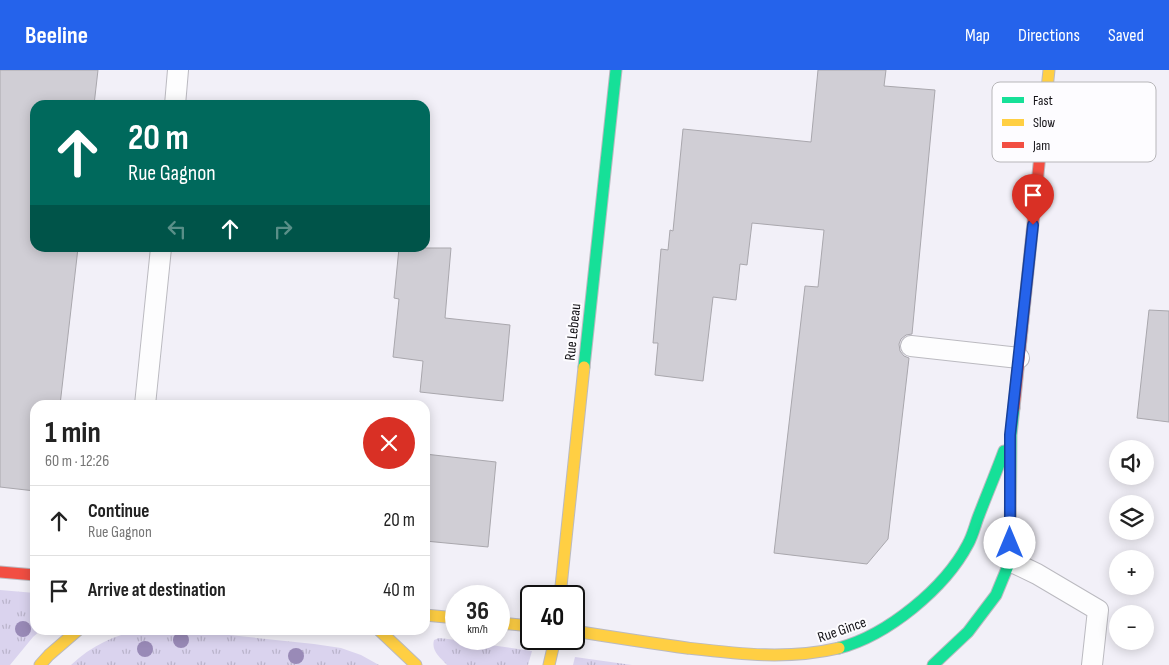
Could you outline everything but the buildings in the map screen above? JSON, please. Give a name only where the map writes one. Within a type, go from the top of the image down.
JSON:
[{"type":"street","name":"Rue Lebeau","points":[[561,585],[616,70]]},
{"type":"street","points":[[933,665],[968,632],[996,596],[1010,561],[1010,435],[1040,162]]},
{"type":"street","name":"Rue Gince","points":[[585,633],[737,655],[774,658],[828,653],[856,644],[884,630],[912,611],[934,588],[966,548],[1010,435]]},
{"type":"street","points":[[0,572],[30,575]]},
{"type":"street","points":[[430,615],[445,617]]},
{"type":"street","points":[[40,665],[72,635]]},
{"type":"street","points":[[384,635],[416,665]]},
{"type":"street","points":[[549,665],[552,650]]},
{"type":"lane","points":[[175,100],[178,70]]},
{"type":"lane","points":[[146,400],[161,252]]},
{"type":"lane","points":[[911,346],[1019,358]]},
{"type":"lane","points":[[1010,561],[1037,574],[1098,610],[1092,665]]},
{"type":"green space","points":[[0,590],[30,593],[30,635],[35,635],[10,665],[0,665]]},
{"type":"green space","points":[[120,635],[229,635],[341,648],[361,655],[379,665],[71,665],[87,652]]},
{"type":"green space","points":[[445,639],[445,650],[510,650],[510,648],[532,651],[528,665],[447,665],[437,654],[433,644],[434,640]]},
{"type":"green space","points":[[575,657],[632,665],[573,665]]},
{"type":"traffic: fast","points":[[584,367],[616,70]]},
{"type":"traffic: fast","points":[[933,665],[968,632],[996,595],[1010,561],[1011,435],[1014,408]]},
{"type":"traffic: fast","points":[[839,648],[858,642],[895,621],[913,608],[945,577],[958,561],[970,541],[1004,451]]},
{"type":"traffic: slow","points":[[1048,82],[1049,70]]},
{"type":"traffic: slow","points":[[561,585],[584,367]]},
{"type":"traffic: slow","points":[[430,615],[445,617]]},
{"type":"traffic: slow","points":[[510,624],[520,625]]},
{"type":"traffic: slow","points":[[585,633],[687,648],[744,654],[801,654],[839,648]]},
{"type":"traffic: slow","points":[[40,665],[72,635]]},
{"type":"traffic: slow","points":[[384,635],[416,665]]},
{"type":"traffic: slow","points":[[549,665],[552,650]]},
{"type":"traffic: jam","points":[[1014,408],[1039,162]]},
{"type":"traffic: jam","points":[[0,572],[30,575]]},
{"type":"route","points":[[1010,543],[1010,435],[1033,225]]}]
